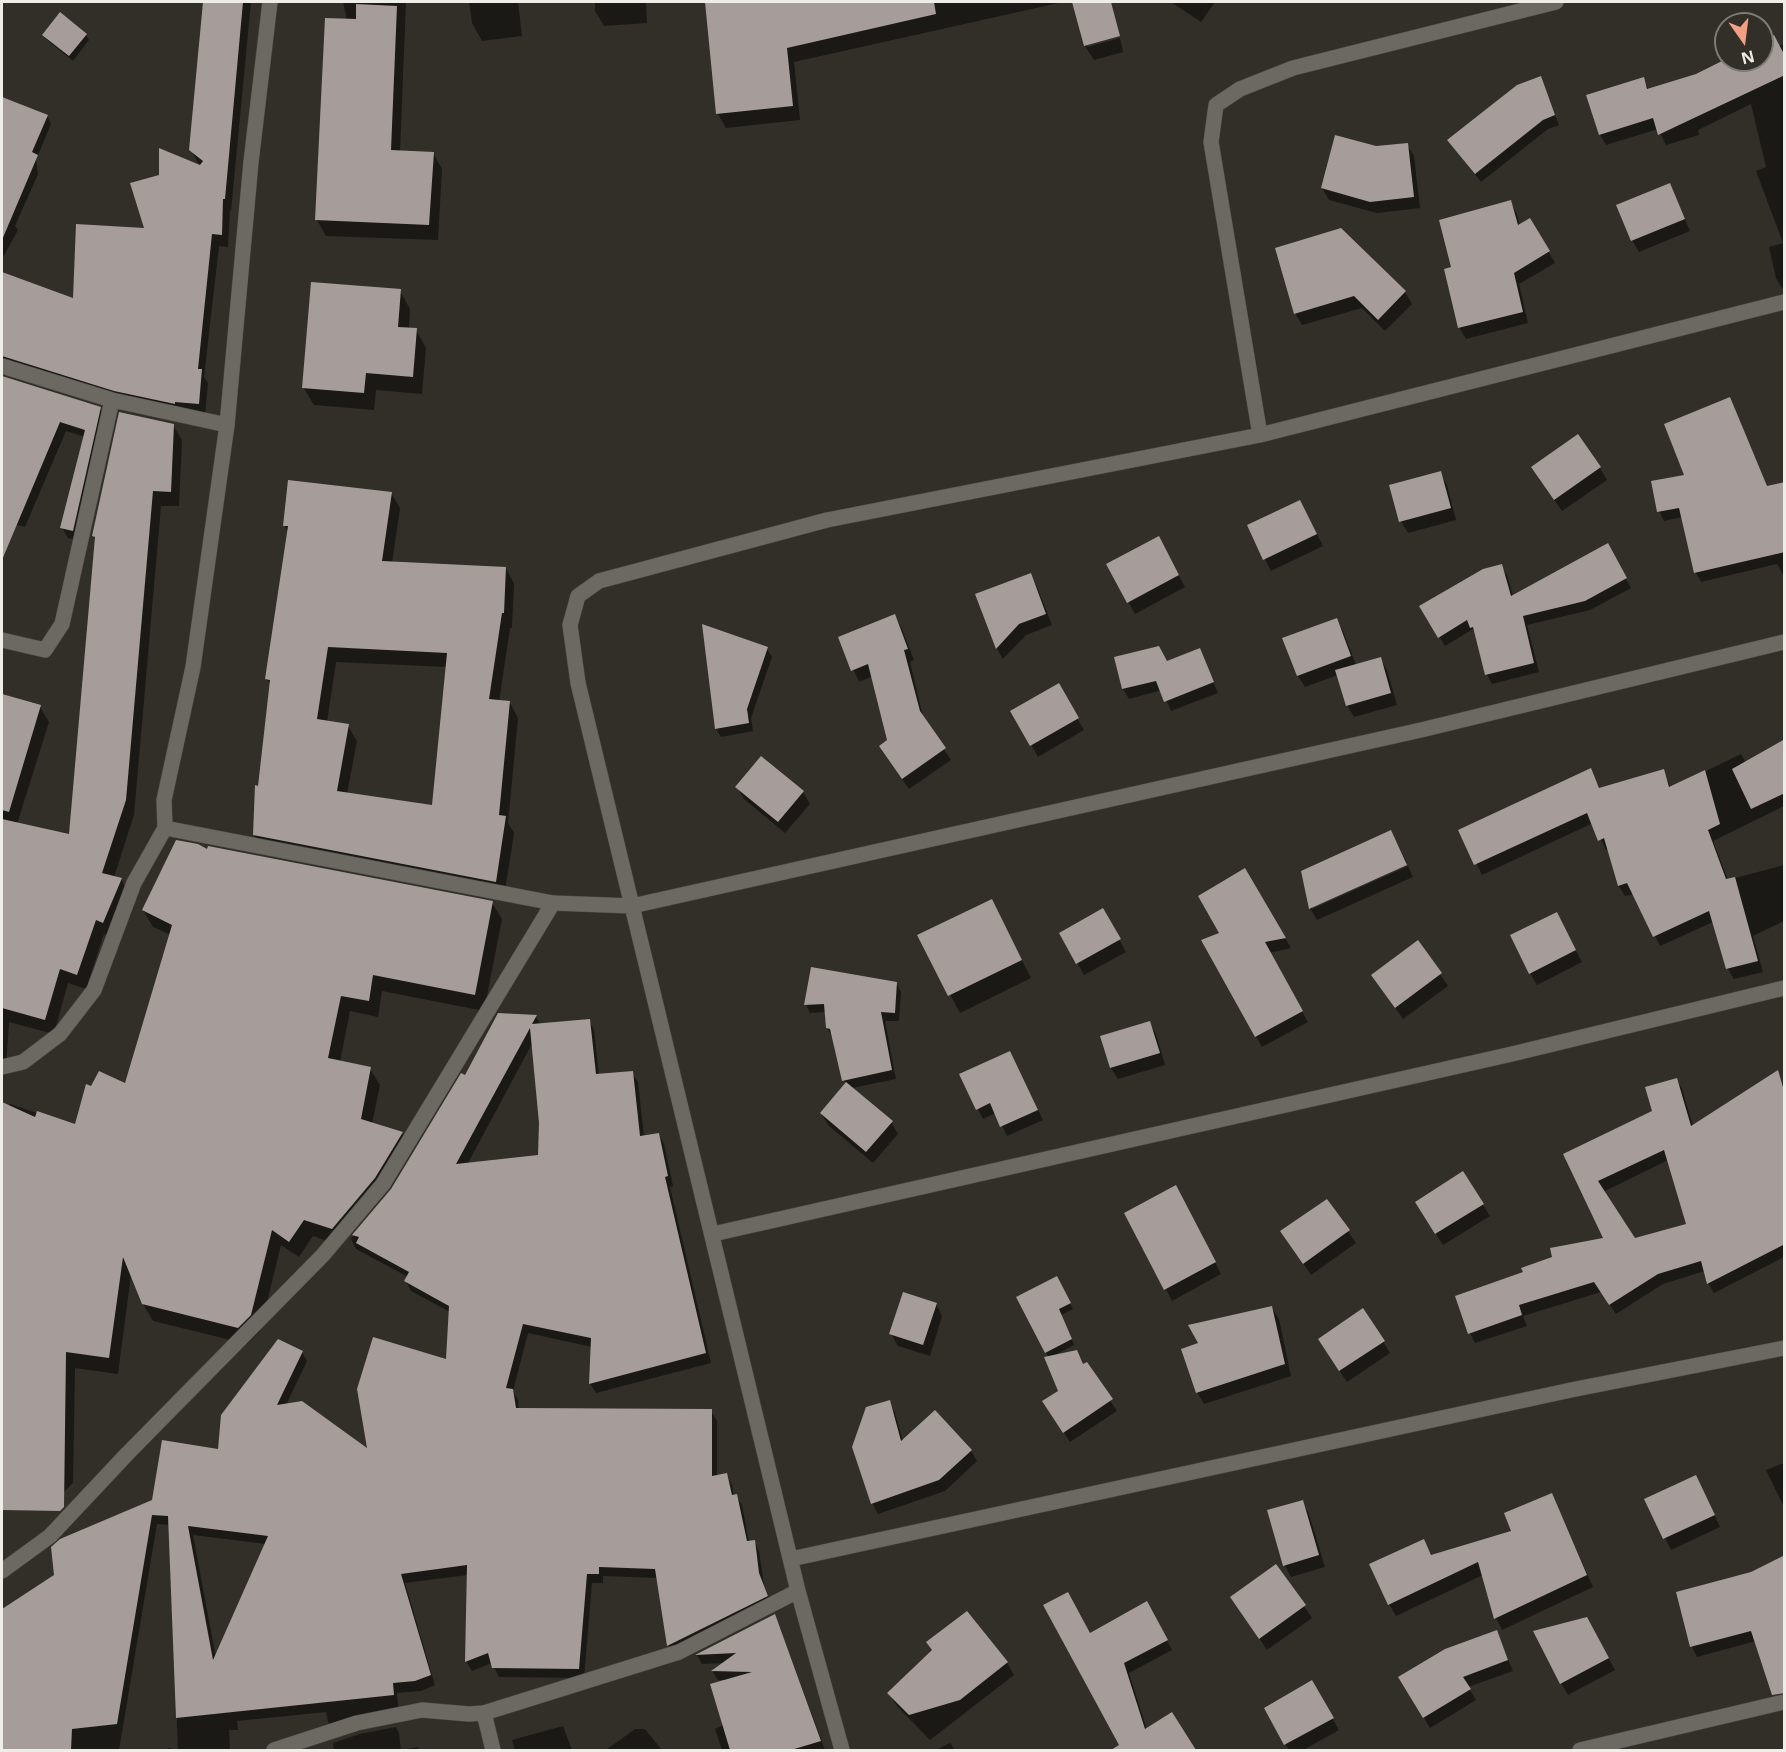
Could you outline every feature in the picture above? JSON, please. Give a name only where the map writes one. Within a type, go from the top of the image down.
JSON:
[{"type":"street","points":[[2,1067],[23,1062],[60,1034],[94,990],[134,883],[165,828],[164,800],[193,667],[227,425],[251,162],[270,2]]},
{"type":"street","points":[[1260,435],[1211,142],[1216,105],[1240,89],[1293,68],[1556,2]]},
{"type":"street","points":[[842,1750],[798,1591],[578,682],[570,625],[578,596],[599,581],[827,520],[1260,435],[1785,303]]},
{"type":"street","points":[[2,366],[112,400],[227,425]]},
{"type":"street","points":[[2,640],[45,650],[62,624],[112,400]]},
{"type":"street","points":[[165,828],[553,903],[632,906],[1421,730],[1785,642]]},
{"type":"street","points":[[2,1571],[50,1536],[127,1454],[323,1256],[383,1184],[553,903]]},
{"type":"street","points":[[713,1234],[1500,1056],[1785,988]]},
{"type":"street","points":[[791,1559],[1571,1390],[1785,1348]]},
{"type":"street","points":[[274,1750],[357,1723],[422,1710],[484,1713],[679,1652],[798,1591]]},
{"type":"street","points":[[1580,1750],[1785,1702]]},
{"type":"street","points":[[484,1713],[494,1750]]},
{"type":"building","points":[[203,2],[243,2],[225,199],[223,199],[222,235],[212,234],[198,369],[202,369],[199,404],[175,402],[175,404],[114,391],[2,356],[2,272],[73,298],[76,224],[144,228],[130,183],[159,175],[159,148],[200,165],[203,161],[189,150]]},
{"type":"building","points":[[705,2],[934,2],[936,14],[787,48],[793,106],[716,114]]},
{"type":"building","points":[[1072,2],[1111,2],[1120,36],[1084,46]]},
{"type":"building","points":[[356,4],[397,6],[391,150],[434,152],[429,225],[315,220],[325,18],[356,19]]},
{"type":"building","points":[[60,12],[87,34],[69,56],[42,35]]},
{"type":"building","points":[[1774,35],[1785,56],[1785,75],[1658,135],[1653,118],[1599,135],[1586,95],[1644,77],[1647,89],[1696,74],[1714,65],[1714,72],[1774,72]]},
{"type":"building","points":[[1541,76],[1555,115],[1543,120],[1475,174],[1447,140],[1517,85]]},
{"type":"building","points":[[2,97],[48,115],[32,152],[38,155],[2,240]]},
{"type":"building","points":[[1335,135],[1376,146],[1408,143],[1414,197],[1370,202],[1321,188]]},
{"type":"building","points":[[1670,183],[1685,219],[1631,241],[1616,205]]},
{"type":"building","points":[[1511,200],[1518,225],[1530,218],[1550,251],[1514,273],[1523,312],[1458,328],[1444,269],[1451,267],[1439,220]]},
{"type":"building","points":[[1341,228],[1406,291],[1378,320],[1354,296],[1294,314],[1275,248]]},
{"type":"building","points":[[311,282],[401,289],[398,327],[417,328],[413,377],[366,373],[364,393],[302,388]]},
{"type":"building","points":[[2,376],[101,407],[73,531],[60,528],[85,430],[60,422],[2,560]]},
{"type":"building","points":[[1730,397],[1767,486],[1785,482],[1785,552],[1694,573],[1679,508],[1657,512],[1651,481],[1684,475],[1664,424]]},
{"type":"building","points":[[119,412],[174,424],[171,492],[153,491],[126,800],[102,873],[122,878],[103,923],[96,920],[77,975],[60,969],[45,1020],[2,1008],[2,819],[69,834],[95,537],[92,536]]},
{"type":"building","points":[[1578,434],[1601,467],[1554,500],[1531,467]]},
{"type":"building","points":[[1441,471],[1451,508],[1399,522],[1389,485]]},
{"type":"building","points":[[288,480],[392,492],[382,561],[506,567],[504,613],[502,613],[489,699],[510,701],[499,815],[506,816],[496,882],[253,835],[255,785],[258,786],[270,680],[265,679],[288,526],[283,526]],"holes":[[[328,647],[447,653],[432,805],[337,791],[349,724],[317,719]]]},
{"type":"building","points":[[1300,500],[1317,534],[1263,560],[1247,525]]},
{"type":"building","points":[[1159,536],[1179,575],[1127,603],[1106,564]]},
{"type":"building","points":[[1608,543],[1627,578],[1585,601],[1523,616],[1534,663],[1485,675],[1473,627],[1470,628],[1467,620],[1438,638],[1419,606],[1483,569],[1502,564],[1511,596]]},
{"type":"building","points":[[1031,573],[1046,614],[1019,624],[996,649],[975,594]]},
{"type":"building","points":[[895,614],[908,649],[904,650],[920,711],[946,748],[902,779],[879,746],[887,740],[868,664],[851,671],[838,637]]},
{"type":"building","points":[[1337,618],[1351,656],[1297,676],[1282,638]]},
{"type":"building","points":[[702,624],[768,647],[747,709],[749,723],[715,729]]},
{"type":"building","points":[[1159,646],[1167,661],[1200,648],[1214,682],[1164,702],[1156,681],[1122,689],[1114,657]]},
{"type":"building","points":[[1381,657],[1391,693],[1346,706],[1335,670]]},
{"type":"building","points":[[1059,683],[1079,718],[1030,746],[1010,711]]},
{"type":"building","points":[[2,694],[41,705],[9,812],[2,810]]},
{"type":"building","points":[[1785,739],[1785,793],[1751,809],[1732,769]]},
{"type":"building","points":[[761,756],[804,791],[778,822],[735,787]]},
{"type":"building","points":[[1591,768],[1599,788],[1664,769],[1669,787],[1705,770],[1720,824],[1708,830],[1726,879],[1735,877],[1758,961],[1726,969],[1709,911],[1653,937],[1627,883],[1618,886],[1604,838],[1598,841],[1587,813],[1474,865],[1458,830]]},
{"type":"building","points":[[1391,830],[1407,865],[1309,909],[1301,871]]},
{"type":"building","points":[[176,840],[198,844],[207,849],[208,846],[493,901],[475,995],[373,975],[369,1001],[341,996],[328,1058],[371,1067],[361,1119],[403,1132],[375,1178],[332,1229],[304,1220],[289,1242],[272,1230],[251,1315],[238,1328],[142,1304],[123,1257],[109,1358],[66,1352],[64,1507],[60,1511],[2,1510],[2,1102],[35,1117],[37,1111],[75,1124],[86,1084],[91,1086],[99,1071],[125,1083],[172,925],[142,910]]},
{"type":"building","points":[[1245,868],[1286,938],[1265,942],[1303,1011],[1255,1037],[1201,940],[1219,933],[1198,896]]},
{"type":"building","points":[[992,899],[1022,960],[948,996],[917,935]]},
{"type":"building","points":[[1103,908],[1121,939],[1076,964],[1059,933]]},
{"type":"building","points":[[1557,912],[1576,950],[1529,974],[1510,935]]},
{"type":"building","points":[[1418,940],[1442,973],[1395,1008],[1371,975]]},
{"type":"building","points":[[811,967],[897,982],[895,1013],[881,1012],[892,1070],[842,1081],[830,1029],[826,1028],[824,1004],[804,1005]]},
{"type":"building","points":[[498,1013],[537,1015],[532,1024],[590,1019],[596,1074],[633,1071],[640,1136],[659,1133],[668,1176],[665,1177],[706,1353],[589,1384],[591,1338],[523,1324],[506,1388],[513,1389],[516,1408],[712,1409],[712,1476],[727,1473],[732,1495],[737,1494],[747,1541],[755,1540],[759,1573],[768,1596],[667,1646],[655,1569],[599,1567],[599,1574],[587,1574],[579,1669],[492,1668],[488,1653],[465,1662],[467,1565],[401,1574],[431,1675],[415,1681],[393,1683],[394,1695],[176,1718],[168,1516],[152,1515],[117,1724],[72,1729],[71,1750],[2,1750],[2,1609],[54,1575],[51,1547],[60,1539],[152,1500],[162,1440],[218,1449],[221,1415],[278,1339],[303,1351],[277,1405],[302,1401],[367,1448],[357,1389],[373,1337],[446,1359],[449,1306],[404,1281],[409,1272],[356,1243],[359,1237],[352,1235],[391,1189],[461,1073],[465,1075]],"holes":[[[530,1028],[539,1123],[538,1155],[456,1164]],[[188,1526],[268,1536],[213,1660]]]},
{"type":"building","points":[[1150,1021],[1160,1053],[1110,1068],[1100,1036]]},
{"type":"building","points":[[1010,1051],[1038,1110],[1000,1127],[990,1103],[976,1110],[959,1074]]},
{"type":"building","points":[[1778,1070],[1785,1094],[1785,1244],[1707,1284],[1701,1261],[1658,1274],[1609,1305],[1594,1282],[1519,1305],[1522,1315],[1468,1334],[1455,1296],[1523,1272],[1521,1268],[1552,1257],[1550,1248],[1603,1238],[1563,1154],[1652,1111],[1645,1087],[1677,1078],[1691,1126]],"holes":[[[1664,1150],[1686,1224],[1635,1238],[1598,1181]]]},
{"type":"building","points":[[846,1082],[893,1121],[866,1152],[820,1113]]},
{"type":"building","points":[[1463,1171],[1484,1204],[1435,1234],[1415,1202]]},
{"type":"building","points":[[1176,1185],[1216,1262],[1164,1290],[1124,1213]]},
{"type":"building","points":[[1327,1199],[1350,1230],[1303,1264],[1280,1231]]},
{"type":"building","points":[[1057,1276],[1071,1303],[1059,1309],[1072,1339],[1045,1353],[1016,1297]]},
{"type":"building","points":[[903,1292],[937,1303],[923,1345],[889,1334]]},
{"type":"building","points":[[1272,1306],[1285,1364],[1196,1393],[1181,1349],[1198,1343],[1188,1325]]},
{"type":"building","points":[[1363,1308],[1385,1341],[1339,1371],[1318,1339]]},
{"type":"building","points":[[1077,1350],[1083,1364],[1087,1362],[1113,1399],[1063,1433],[1042,1401],[1058,1391],[1044,1357]]},
{"type":"building","points":[[890,1400],[901,1441],[935,1410],[972,1450],[939,1480],[871,1504],[852,1447],[866,1407]]},
{"type":"building","points":[[1696,1475],[1715,1515],[1663,1539],[1644,1499]]},
{"type":"building","points":[[1552,1493],[1587,1575],[1494,1619],[1478,1562],[1388,1605],[1369,1564],[1424,1539],[1431,1555],[1511,1531],[1504,1513]]},
{"type":"building","points":[[1303,1500],[1319,1555],[1283,1566],[1267,1510]]},
{"type":"building","points":[[1785,1555],[1785,1693],[1772,1695],[1751,1631],[1690,1647],[1676,1592],[1751,1572]]},
{"type":"building","points":[[1276,1564],[1306,1605],[1259,1639],[1230,1597]]},
{"type":"building","points":[[1068,1592],[1090,1633],[1147,1601],[1168,1640],[1124,1663],[1145,1729],[1172,1712],[1196,1750],[1111,1750],[1119,1745],[1043,1605]]},
{"type":"building","points":[[967,1611],[1008,1662],[960,1700],[909,1715],[887,1693],[932,1650],[926,1642]]},
{"type":"building","points":[[775,1614],[821,1741],[791,1750],[730,1750],[710,1684],[752,1672],[711,1671],[736,1653],[695,1655]]},
{"type":"building","points":[[1587,1617],[1609,1658],[1560,1684],[1533,1631]]},
{"type":"building","points":[[1497,1630],[1508,1660],[1463,1677],[1471,1689],[1423,1718],[1398,1677],[1445,1649]]},
{"type":"building","points":[[1312,1680],[1334,1718],[1284,1745],[1264,1708]]}]
